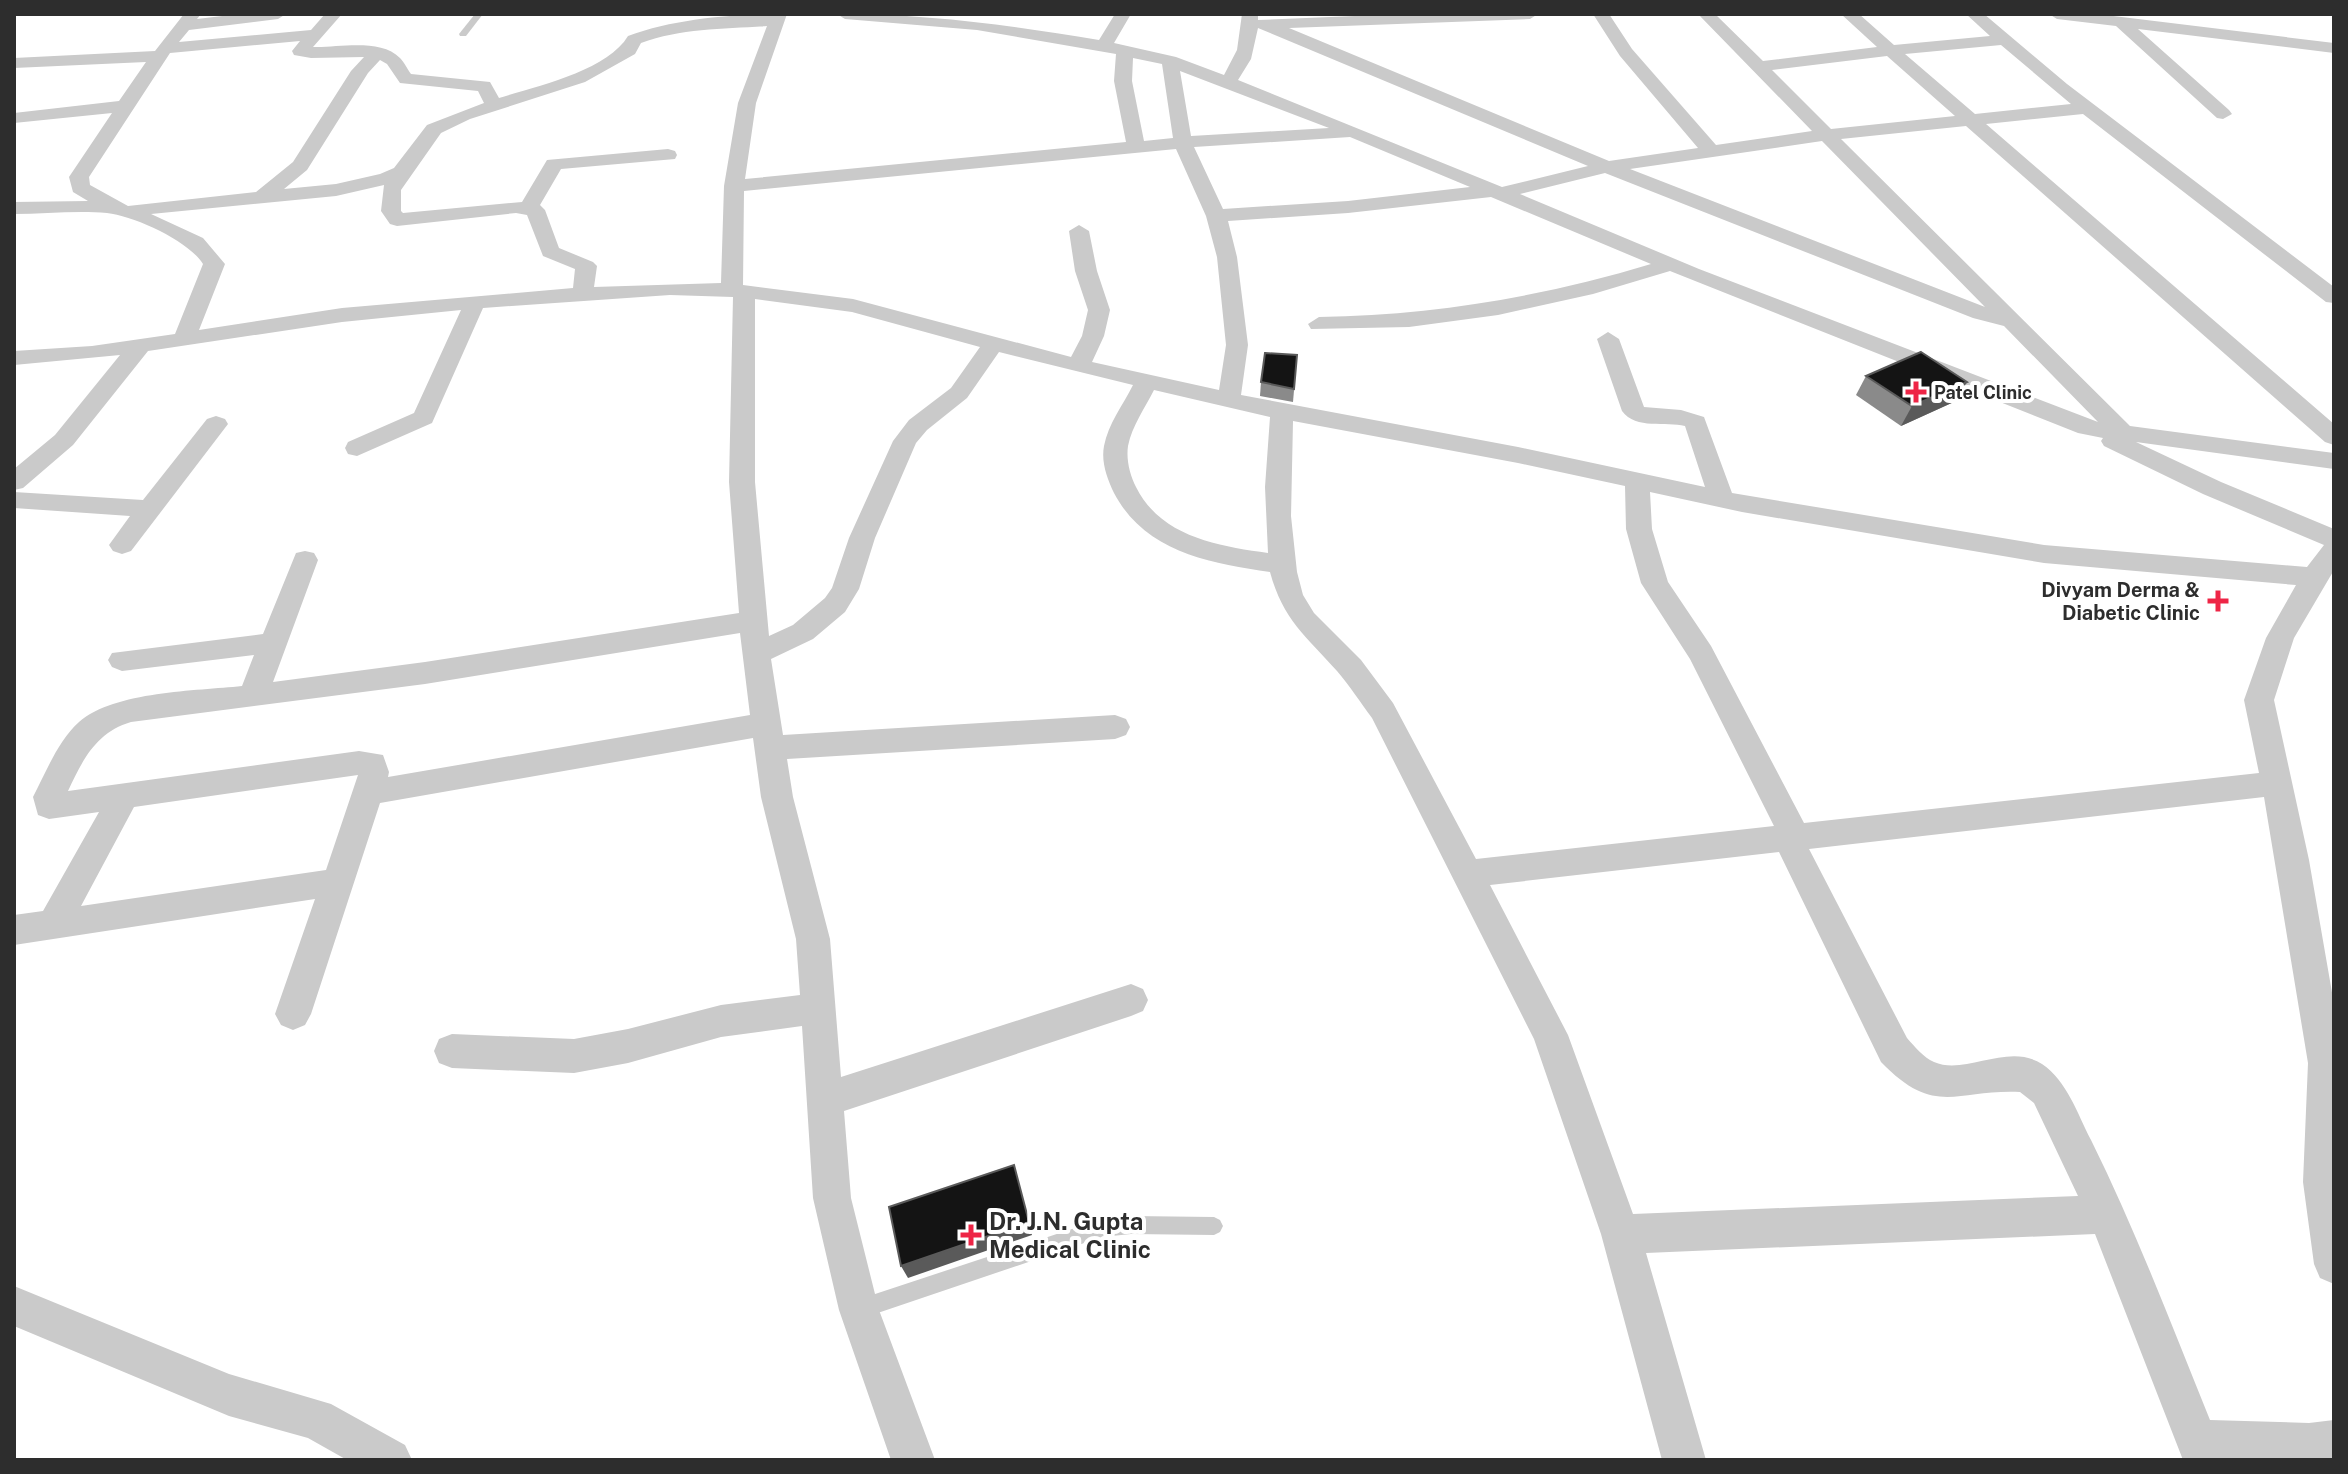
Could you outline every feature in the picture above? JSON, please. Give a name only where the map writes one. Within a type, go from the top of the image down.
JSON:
[{"type":"street","points":[[184,339],[214,264],[208,250],[161,224],[118,209],[80,188],[79,177],[124,106],[187,20],[278,14]]},
{"type":"street","points":[[334,14],[301,52],[376,54],[393,61],[406,79],[484,86],[494,105]]},
{"type":"street","points":[[583,294],[586,266],[550,252],[538,215],[529,207],[397,220],[391,211],[391,190],[434,129],[494,105],[579,78],[629,50],[647,14]]},
{"type":"street","points":[[845,14],[977,25],[1114,48],[1170,61],[1228,81],[1672,264],[2087,428],[2212,488],[2334,539]]},
{"type":"street","points":[[1123,14],[1114,48],[1136,147]]},
{"type":"street","points":[[1255,21],[1530,14]]},
{"type":"street","points":[[1601,14],[1626,52],[1711,152]]},
{"type":"street","points":[[1706,14],[1964,271],[2007,320],[2124,434]]},
{"type":"street","points":[[1849,14],[2334,437]]},
{"type":"street","points":[[1974,14],[2087,108],[2334,297]]},
{"type":"street","points":[[2057,14],[2325,47],[2334,59]]},
{"type":"street","points":[[634,40],[663,30],[778,17],[747,103],[734,186],[742,482],[756,654],[767,736],[813,939],[832,1198],[859,1310],[913,1460]]},
{"type":"street","points":[[1228,81],[1240,69],[1255,21]]},
{"type":"street","points":[[1255,21],[1607,167],[1981,313],[2007,320]]},
{"type":"street","points":[[2274,23],[2286,42]]},
{"type":"street","points":[[2123,24],[2223,114]]},
{"type":"street","points":[[14,63],[162,52],[316,34]]},
{"type":"street","points":[[1758,67],[2004,40]]},
{"type":"street","points":[[260,199],[300,166],[360,71],[376,54]]},
{"type":"street","points":[[1170,61],[1183,143],[1216,216],[1227,257],[1237,345],[1229,400]]},
{"type":"street","points":[[14,118],[124,106]]},
{"type":"street","points":[[1216,216],[1497,192],[1607,167],[1826,135],[2087,108]]},
{"type":"street","points":[[734,186],[1136,147],[1355,132]]},
{"type":"street","points":[[529,207],[554,164],[668,155]]},
{"type":"street","points":[[14,208],[118,209],[260,199],[336,190],[386,179],[401,172]]},
{"type":"street","points":[[1078,366],[1093,336],[1099,310],[1086,271],[1079,231]]},
{"type":"street","points":[[1319,324],[1390,323],[1531,303],[1608,285],[1672,264]]},
{"type":"street","points":[[14,358],[92,353],[342,315],[475,302],[670,289],[738,291],[853,306],[1078,366],[1282,412],[1518,455],[1721,499],[2044,554],[2324,564],[2280,638],[2259,700],[2293,860],[2326,1063],[2322,1182],[2334,1264]]},
{"type":"street","points":[[357,448],[424,418],[475,302]]},
{"type":"street","points":[[1608,339],[1634,411],[1641,415],[1686,417],[1696,422],[1721,499]]},
{"type":"street","points":[[756,654],[803,632],[835,605],[845,589],[862,538],[905,441],[918,425],[959,393],[994,343]]},
{"type":"street","points":[[14,482],[64,440],[140,346]]},
{"type":"street","points":[[1147,381],[1117,442],[1116,459],[1124,491],[1138,514],[1159,533],[1185,544],[1283,565]]},
{"type":"street","points":[[1282,412],[1278,461],[1283,565],[1288,594],[1299,612],[1348,664],[1383,711],[1550,1035],[1621,1234],[1684,1460]]},
{"type":"street","points":[[122,545],[216,424]]},
{"type":"street","points":[[2087,428],[2334,461]]},
{"type":"street","points":[[1637,481],[1639,529],[1655,583],[1730,706],[1894,1050],[1907,1067],[1931,1082],[2016,1074],[2027,1075],[2037,1081],[2056,1106],[2107,1214],[2201,1450],[2334,1442]]},
{"type":"street","points":[[14,500],[149,509]]},
{"type":"street","points":[[253,695],[305,560]]},
{"type":"street","points":[[293,1014],[368,793],[374,767],[368,762],[52,806],[47,801],[81,737],[103,719],[131,711],[425,673],[754,621]]},
{"type":"street","points":[[122,660],[271,643]]},
{"type":"street","points":[[368,793],[767,736],[1115,727]]},
{"type":"street","points":[[1469,874],[2276,783]]},
{"type":"street","points":[[54,923],[123,797]]},
{"type":"street","points":[[14,930],[338,882]]},
{"type":"street","points":[[826,1099],[1131,1000]]},
{"type":"street","points":[[452,1051],[574,1056],[628,1046],[721,1021],[819,1008]]},
{"type":"street","points":[[1621,1234],[2107,1214]]},
{"type":"street","points":[[14,1306],[229,1395],[316,1419],[390,1460]]},
{"type":"lane","points":[[463,34],[479,14]]},
{"type":"lane","points":[[859,1310],[1102,1228],[1131,1225],[1214,1226]]},
{"type":"building","points":[[1921,352],[1967,382],[1912,406],[1866,376]]},
{"type":"building","points":[[1265,353],[1297,355],[1294,389],[1261,382]]},
{"type":"building","points":[[1014,1165],[1029,1222],[901,1266],[889,1207]]},
{"type":"place","name":"Patel Clinic","points":[[1916,392]]},
{"type":"place","name":"Divyam Derma & Diabetic Clinic","points":[[2218,601]]},
{"type":"place","name":"Dr. J.N. Gupta Medical Clinic","points":[[971,1235]]}]
